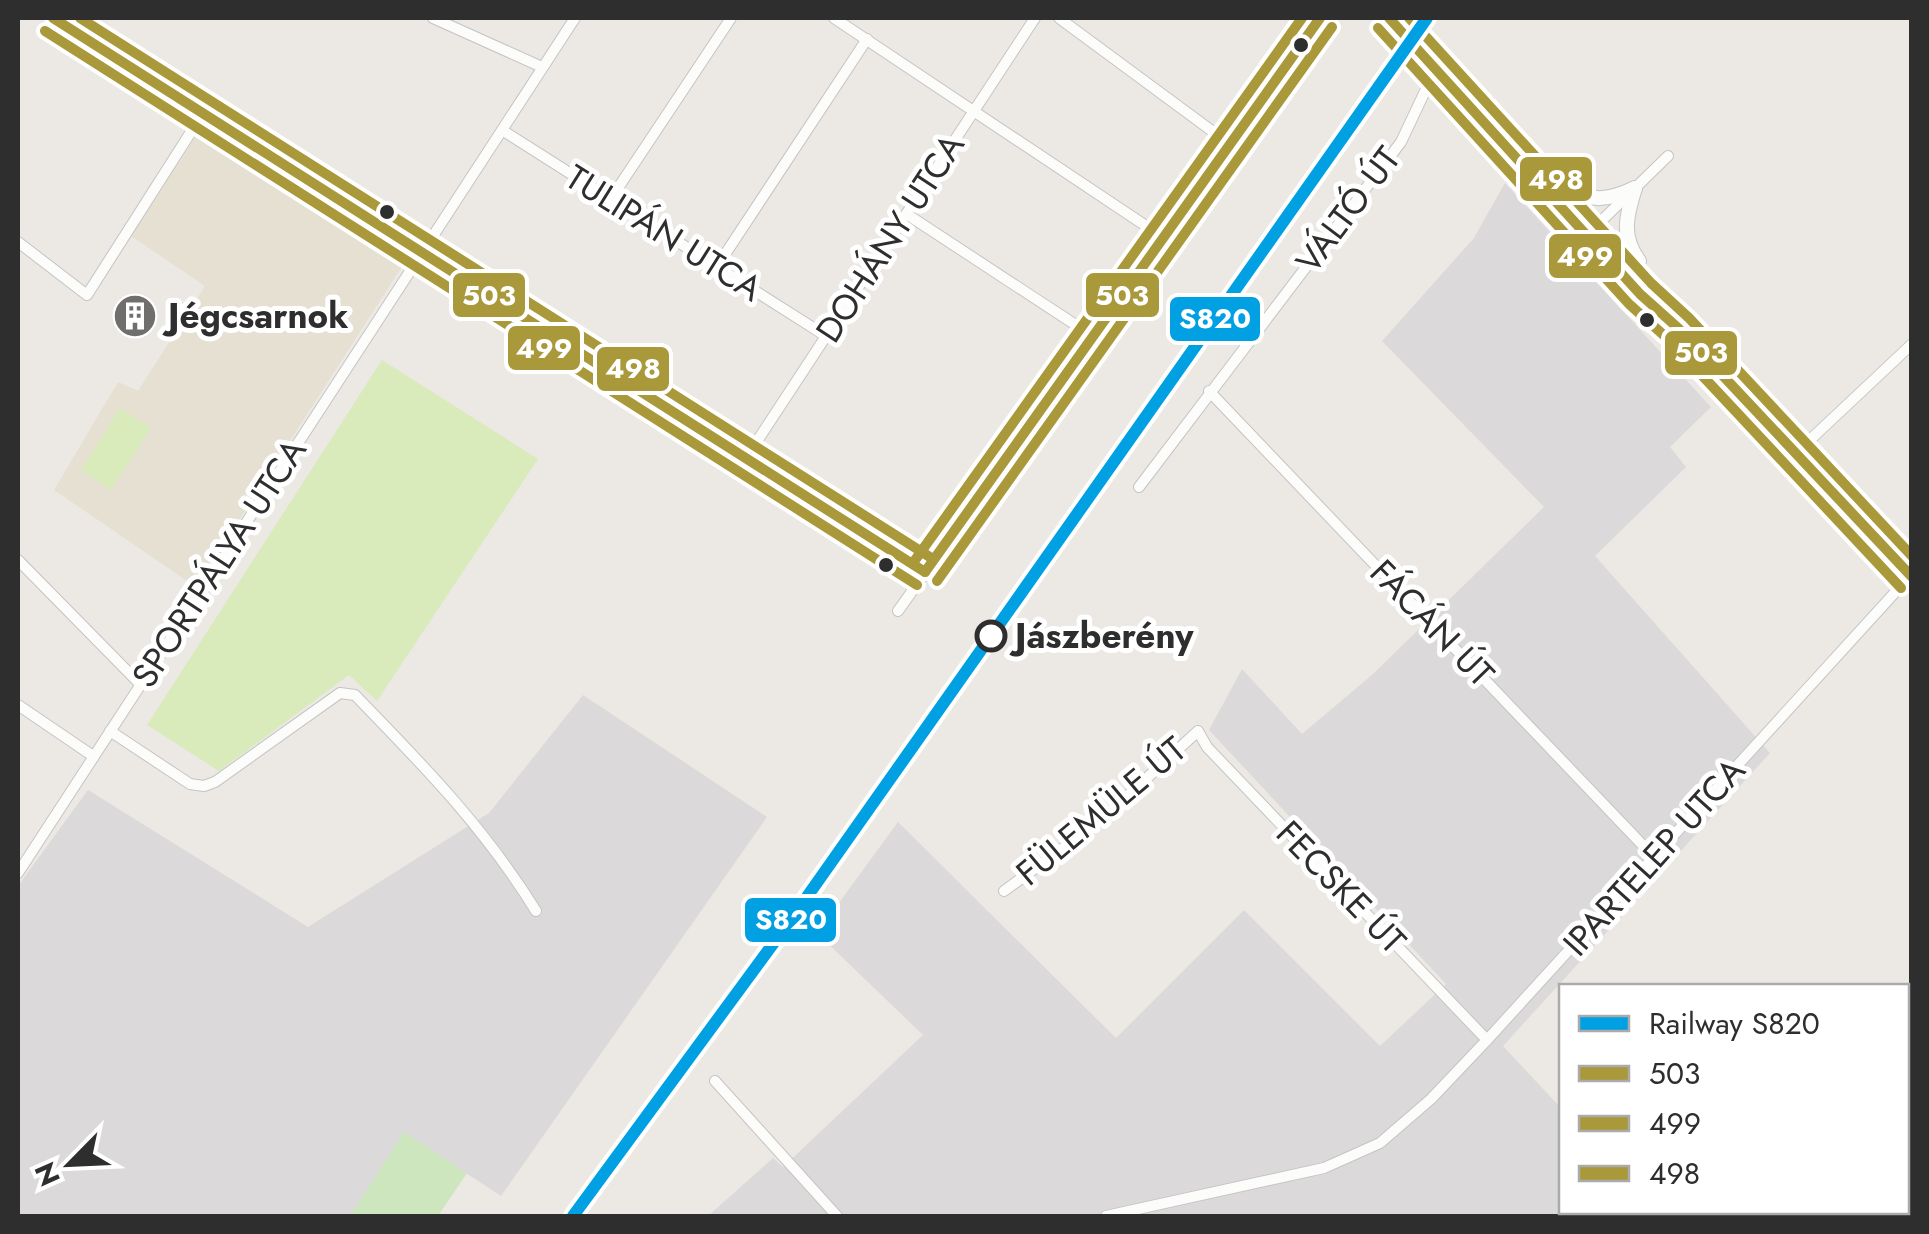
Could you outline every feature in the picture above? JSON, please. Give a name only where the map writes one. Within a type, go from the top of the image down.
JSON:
[{"type":"street","points":[[53,18],[925,572]]},
{"type":"street","points":[[433,18],[542,67]]},
{"type":"street","name":"SPORTPÁLYA UTCA","points":[[18,873],[574,18]]},
{"type":"street","points":[[610,200],[731,18]]},
{"type":"street","points":[[834,18],[1164,238]]},
{"type":"street","name":"DOHÁNY UTCA","points":[[746,458],[1035,18]]},
{"type":"street","points":[[1059,18],[1231,144]]},
{"type":"street","points":[[898,612],[1320,18]]},
{"type":"street","points":[[1389,18],[1911,577]]},
{"type":"street","points":[[1408,18],[1547,169],[1577,194],[1596,200],[1614,198],[1635,188]]},
{"type":"street","points":[[718,265],[867,40]]},
{"type":"street","name":"VÁLTÓ ÚT","points":[[1138,488],[1401,142],[1436,68]]},
{"type":"street","points":[[18,242],[87,295],[203,113]]},
{"type":"street","name":"TULIPÁN UTCA","points":[[502,130],[826,336]]},
{"type":"street","points":[[1590,231],[1668,156]]},
{"type":"street","points":[[1547,169],[1590,231],[1660,290]]},
{"type":"street","points":[[1635,188],[1625,231],[1630,250],[1758,412]]},
{"type":"street","points":[[908,215],[1094,336]]},
{"type":"street","points":[[1796,453],[1912,344]]},
{"type":"street","name":"FÁCÁN ÚT","points":[[1209,391],[1654,857]]},
{"type":"street","points":[[18,560],[139,684]]},
{"type":"street","name":"IPARTELEP UTCA","points":[[1106,1216],[1324,1168],[1380,1142],[1432,1099],[1911,577]]},
{"type":"street","points":[[110,731],[190,784],[204,786],[340,693],[355,695],[449,793],[503,858],[536,911]]},
{"type":"street","points":[[18,705],[93,756]]},
{"type":"street","name":"FÜLEMÜLE ÚT","points":[[1004,891],[1100,821],[1198,730]]},
{"type":"street","name":"FECSKE ÚT","points":[[1198,730],[1207,747],[1487,1040]]},
{"type":"street","points":[[714,1081],[837,1216]]},
{"type":"shaded area","points":[[202,127],[405,262],[196,587],[54,490],[118,382],[138,391],[205,286],[131,236]]},
{"type":"shaded area","points":[[1505,183],[1711,407],[1670,447],[1686,467],[1595,556],[1770,753],[1503,1046],[1559,1106],[1559,1214],[1666,1216],[708,1216],[773,1158],[783,1167],[923,1035],[817,933],[898,822],[1116,1038],[1244,910],[1380,1046],[1446,984],[1209,730],[1242,669],[1302,734],[1373,674],[1544,507],[1382,341],[1474,238]]},
{"type":"shaded area","points":[[583,695],[767,817],[501,1196],[405,1133],[350,1216],[18,1216],[18,886],[88,790],[308,927],[489,813]]},
{"type":"green space","points":[[382,360],[538,459],[377,701],[349,675],[219,771],[147,725]]},
{"type":"green space","points":[[120,408],[151,428],[111,490],[81,470]]},
{"type":"green space","points":[[404,1132],[467,1173],[438,1216],[350,1216]]},
{"type":"rail line","name":"S820","points":[[573,1216],[792,918],[1427,18]]},
{"type":"transit line","name":"503","points":[[53,18],[925,572]]},
{"type":"transit line","name":"498","points":[[80,18],[933,559]]},
{"type":"transit line","name":"498","points":[[913,563],[1302,18]]},
{"type":"transit line","name":"503","points":[[925,572],[1320,18]]},
{"type":"transit line","name":"503","points":[[1389,18],[1640,294],[1678,328],[1912,577]]},
{"type":"transit line","name":"498","points":[[1409,18],[1651,283],[1689,318],[1912,556]]},
{"type":"transit line","name":"499","points":[[937,581],[1332,27]]},
{"type":"transit line","name":"499","points":[[1378,28],[1629,304],[1668,339],[1901,588]]},
{"type":"transit line","name":"499","points":[[45,31],[917,585]]},
{"type":"place","name":"Jégcsarnok","points":[[135,316]]},
{"type":"place","name":"Jászberény","points":[[991,636]]}]
